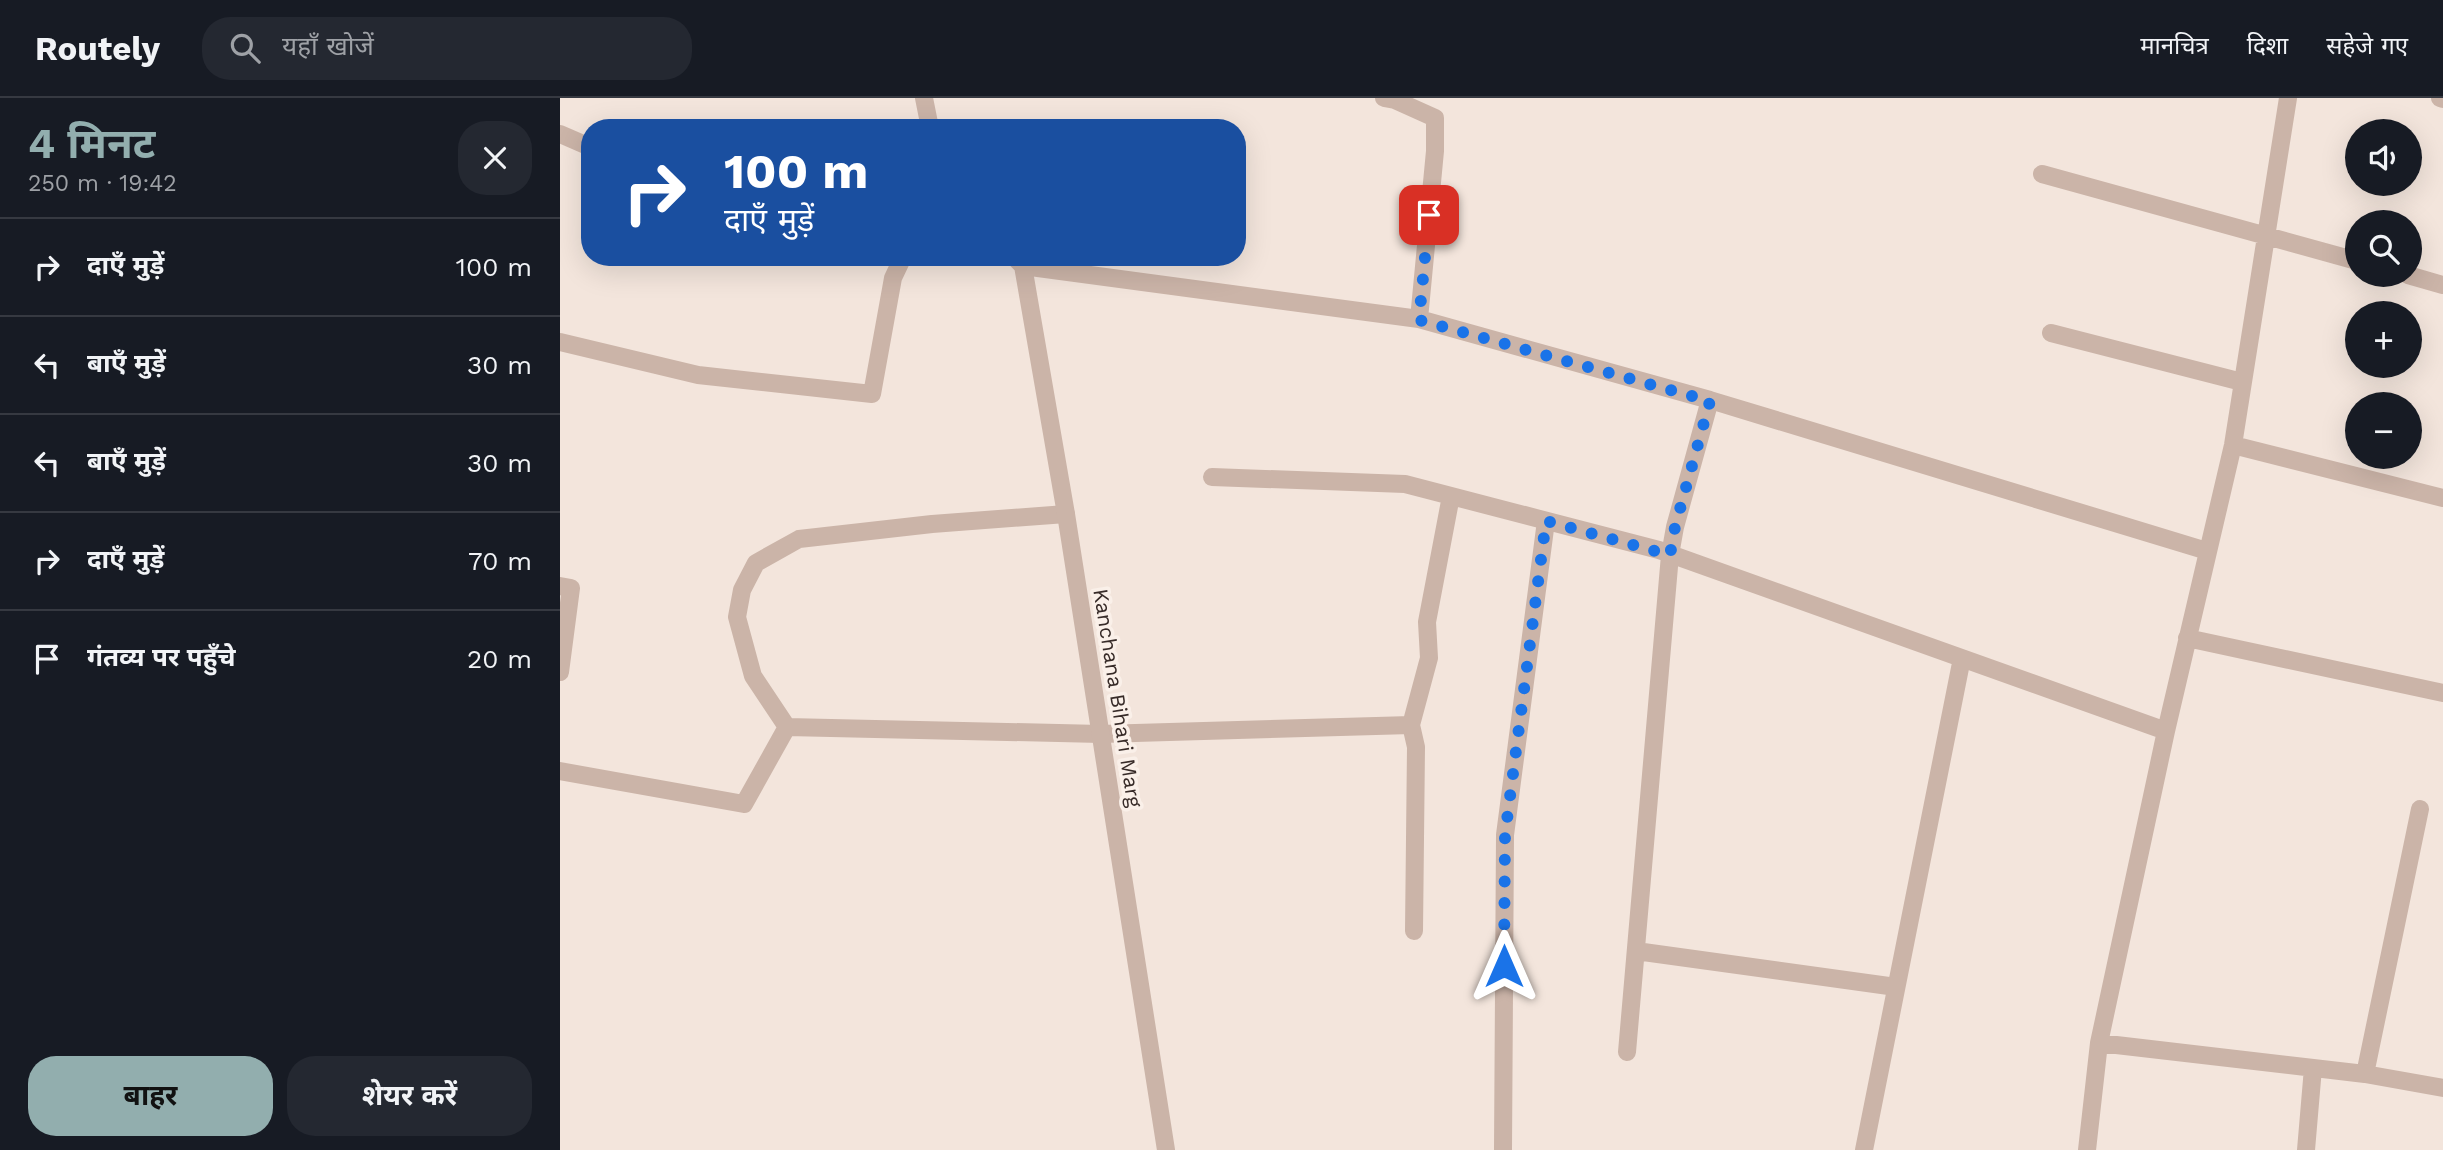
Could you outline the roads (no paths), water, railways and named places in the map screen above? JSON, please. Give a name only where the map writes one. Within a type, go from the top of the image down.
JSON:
[{"type":"street","points":[[924,98],[928,119]]},
{"type":"street","points":[[1384,98],[1395,100],[1435,118],[1435,151],[1419,320]]},
{"type":"street","points":[[2087,1150],[2099,1043],[2166,731],[2233,445],[2288,98]]},
{"type":"street","points":[[560,134],[581,143]]},
{"type":"street","points":[[2042,174],[2345,258]]},
{"type":"street","points":[[560,342],[698,375],[872,394],[893,278],[899,266]]},
{"type":"street","name":"Kanchana Bihari Marg","points":[[1019,266],[1066,514],[1166,1150]]},
{"type":"street","points":[[1046,266],[1419,320],[1710,401],[2207,551]]},
{"type":"street","points":[[2422,279],[2443,285]]},
{"type":"street","points":[[2051,333],[2242,382]]},
{"type":"street","points":[[1627,1052],[1670,555],[1675,527],[1710,401]]},
{"type":"street","points":[[2233,445],[2443,498]]},
{"type":"street","points":[[1212,477],[1405,484],[1546,521],[1670,555],[2166,731]]},
{"type":"street","points":[[1414,931],[1416,747],[1411,725],[1429,657],[1427,622],[1451,496]]},
{"type":"street","points":[[787,727],[753,676],[737,617],[742,590],[756,563],[799,539],[932,524],[1066,514]]},
{"type":"street","points":[[1503,1150],[1505,835],[1546,521]]},
{"type":"street","points":[[560,586],[571,588],[560,672]]},
{"type":"street","points":[[2187,638],[2443,693]]},
{"type":"street","points":[[1864,1150],[1962,658]]},
{"type":"street","points":[[787,727],[1101,734],[1411,725]]},
{"type":"street","points":[[560,771],[744,804],[787,727]]},
{"type":"street","points":[[2365,1074],[2420,809]]},
{"type":"street","points":[[1636,951],[1896,987]]},
{"type":"street","points":[[2099,1043],[2365,1074],[2443,1088]]},
{"type":"street","points":[[2306,1150],[2313,1068]]}]
